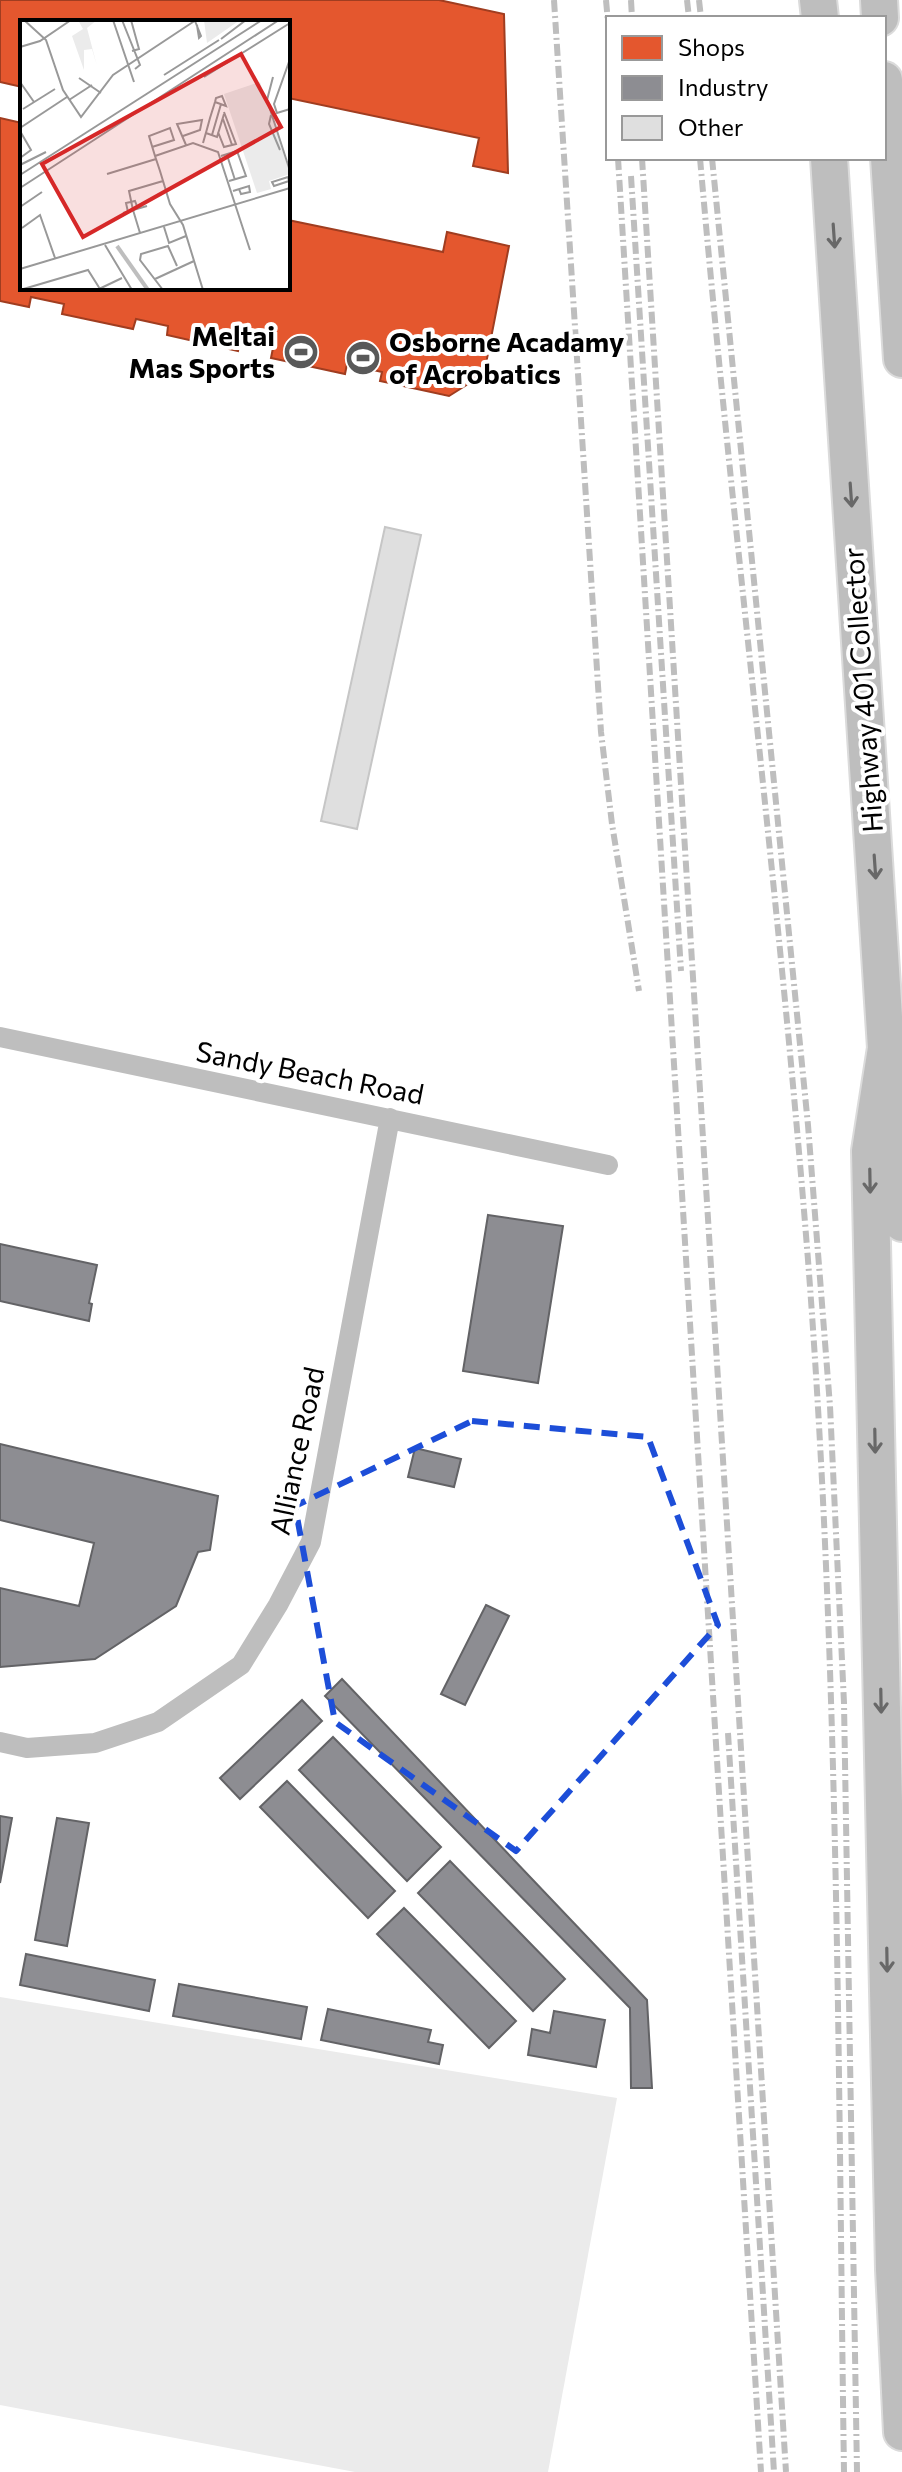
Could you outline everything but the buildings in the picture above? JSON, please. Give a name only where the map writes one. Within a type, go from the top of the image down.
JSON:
[{"type":"highway","points":[[886,111],[902,359]]},
{"type":"highway","name":"Highway 401 Collector","points":[[829,160],[886,1048],[902,1223]]},
{"type":"highway","points":[[886,1048],[870,1151],[892,2174],[902,2432]]},
{"type":"street","name":"Sandy Beach Road","points":[[0,1037],[608,1165]]},
{"type":"street","name":"Alliance Road","points":[[0,1742],[27,1748],[95,1743],[158,1722],[241,1665],[248,1654],[311,1542],[390,1118]]},
{"type":"highlighted area","points":[[472,1421],[648,1437],[718,1625],[516,1851],[335,1722],[295,1506]]},
{"type":"shaded area","points":[[0,1997],[617,2098],[548,2472],[355,2472],[0,2405]]},
{"type":"railway","points":[[554,0],[601,732],[612,824],[639,991]]},
{"type":"railway","points":[[606,0],[607,16]]},
{"type":"railway","points":[[631,0],[632,16]]},
{"type":"railway","points":[[687,0],[689,16]]},
{"type":"railway","points":[[699,0],[701,16]]},
{"type":"railway","points":[[618,160],[761,2472]]},
{"type":"railway","points":[[642,160],[786,2472]]},
{"type":"railway","points":[[700,160],[796,1122],[818,1411],[835,1866],[844,2472]]},
{"type":"railway","points":[[712,160],[808,1125],[830,1406],[844,1703],[857,2472]]},
{"type":"railway","points":[[631,176],[681,971]]},
{"type":"railway","points":[[728,1733],[774,2472]]},
{"type":"place","name":"Meltai Mas Sports","points":[[301,352]]},
{"type":"place","name":"Osborne Acadamy of Acrobatics","points":[[363,358]]}]
